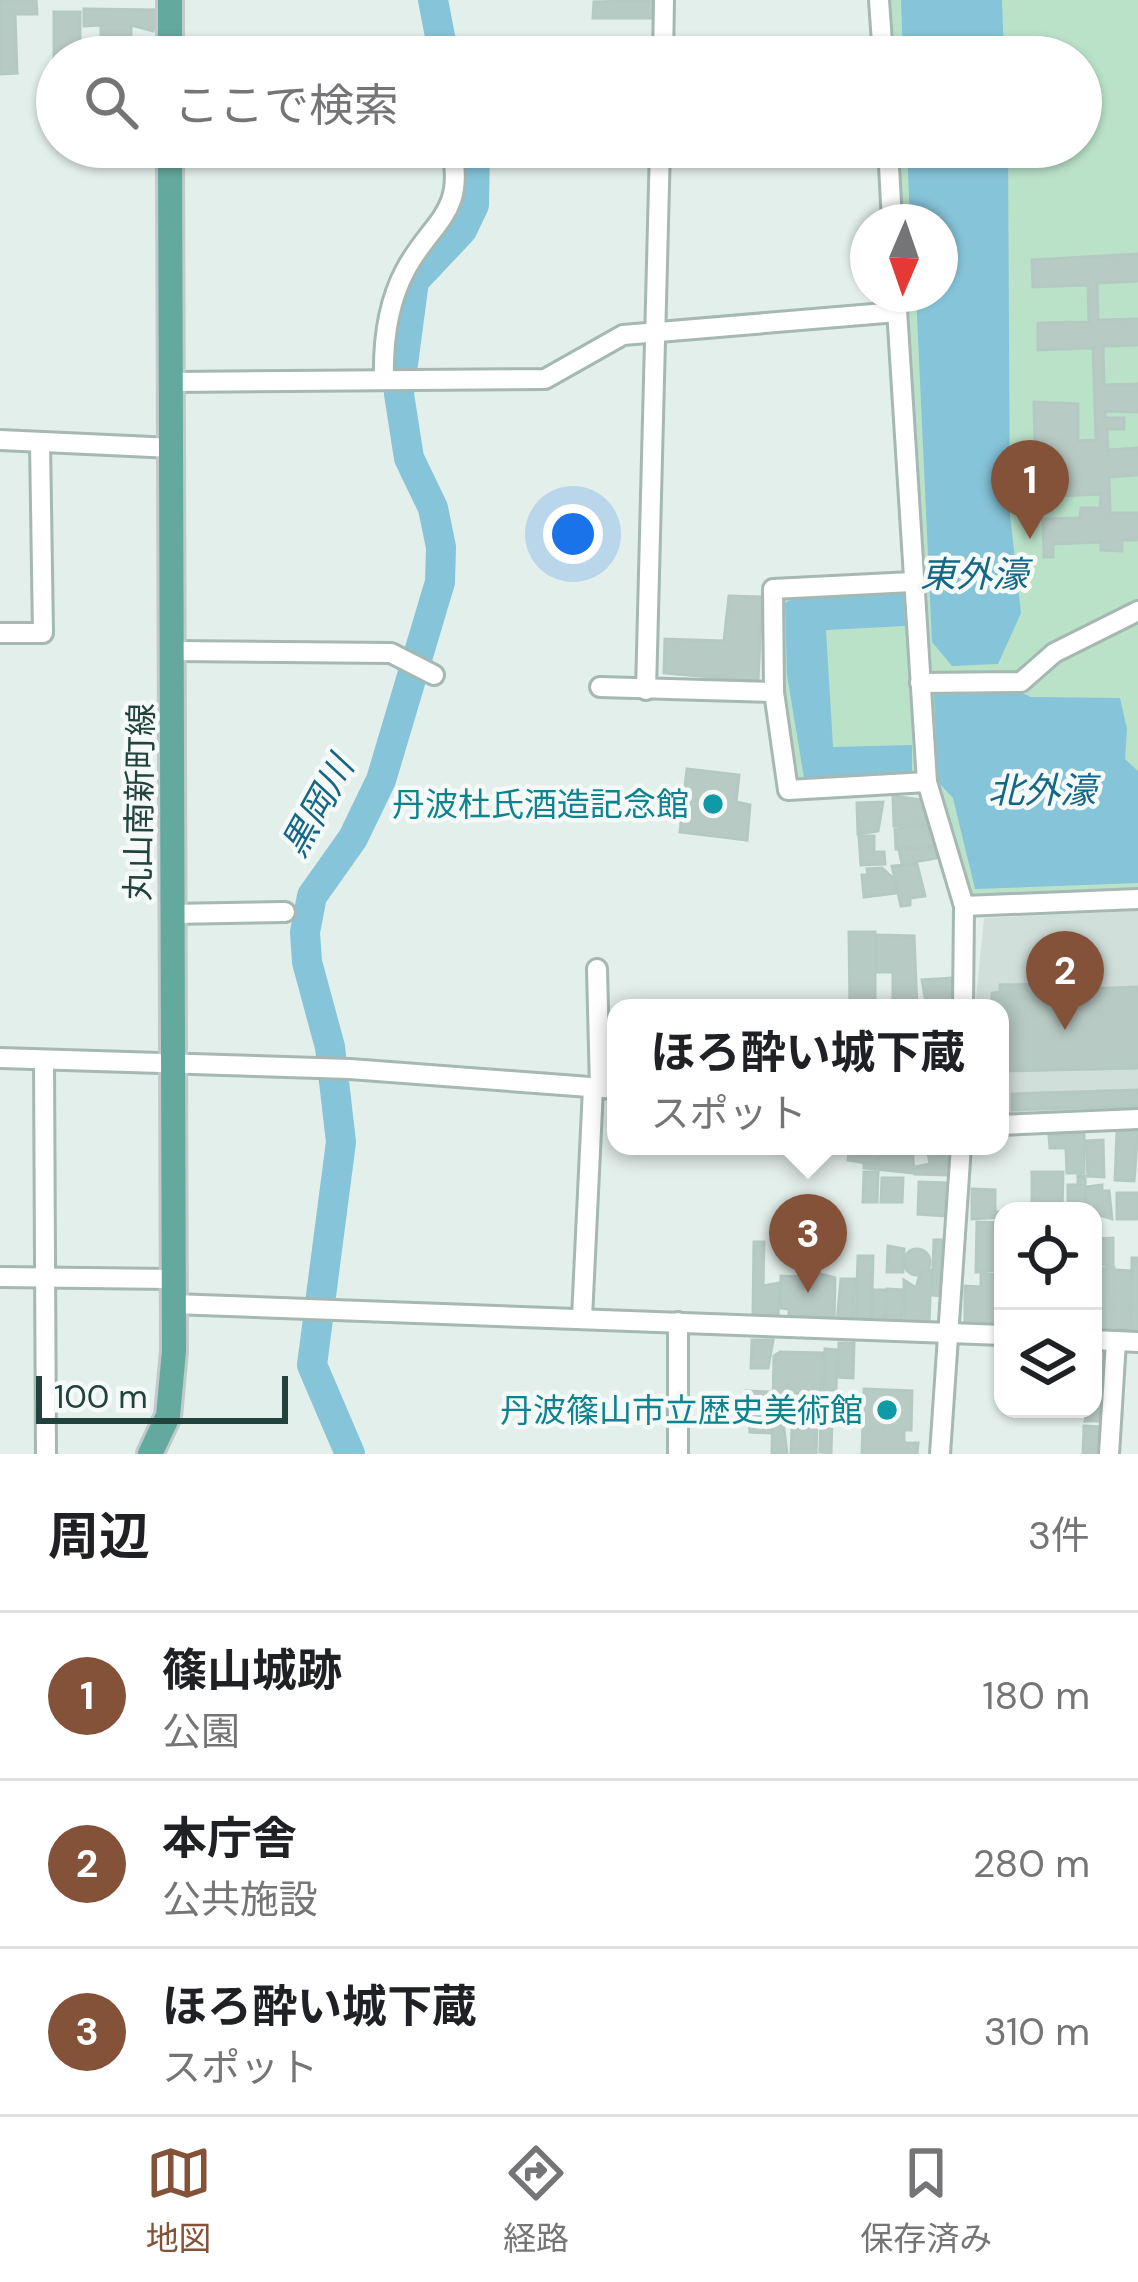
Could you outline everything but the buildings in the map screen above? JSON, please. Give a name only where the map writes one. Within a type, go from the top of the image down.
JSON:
[{"type":"main road","points":[[170,0],[170,36]]},
{"type":"main road","name":"丸山南新町線","points":[[150,1454],[172,1396],[170,168]]},
{"type":"street","points":[[663,36],[664,0]]},
{"type":"street","points":[[879,0],[882,36]]},
{"type":"street","points":[[386,381],[392,305],[406,269],[446,220],[454,195],[452,168]]},
{"type":"street","points":[[646,690],[660,168]]},
{"type":"street","points":[[889,168],[891,204]]},
{"type":"street","points":[[172,382],[545,379],[622,335],[850,308]]},
{"type":"street","points":[[897,312],[927,782],[964,906],[963,999]]},
{"type":"street","points":[[0,440],[173,448]]},
{"type":"street","points":[[0,633],[44,633],[40,442]]},
{"type":"street","points":[[912,582],[773,589],[775,692],[788,790],[927,782]]},
{"type":"street","points":[[920,683],[1021,682],[1054,653],[1138,610]]},
{"type":"street","points":[[174,651],[404,657],[428,671]]},
{"type":"street","points":[[600,687],[775,692]]},
{"type":"street","points":[[964,906],[1138,899]]},
{"type":"street","points":[[170,914],[285,912]]},
{"type":"street","points":[[582,1318],[603,1088],[597,969]]},
{"type":"street","points":[[0,1058],[350,1069],[603,1088]]},
{"type":"street","points":[[44,1061],[46,1454]]},
{"type":"street","points":[[1009,1125],[1138,1119]]},
{"type":"street","points":[[940,1454],[962,1155]]},
{"type":"street","points":[[0,1277],[172,1291],[281,1311],[994,1335]]},
{"type":"street","points":[[678,1322],[678,1454]]},
{"type":"street","points":[[1102,1340],[1138,1342]]},
{"type":"street","points":[[1109,1454],[1116,1341]]},
{"type":"shaded area","points":[[1138,911],[1138,1111],[1009,1117],[1009,999],[976,999],[984,918]]},
{"type":"green space","points":[[888,0],[1138,0],[1138,888],[970,895],[935,774],[786,781],[773,590],[916,586],[903,312],[958,312],[958,204],[898,204],[896,168],[1102,168],[1102,36],[890,36]]},
{"type":"water","points":[[901,0],[1002,0],[1003,36],[902,36]]},
{"type":"water","name":"東外濠","points":[[908,168],[1008,168],[1010,515],[1021,613],[998,664],[952,666],[932,642],[917,312],[958,312],[958,204],[909,204]]},
{"type":"water","points":[[904,591],[905,626],[826,630],[833,747],[912,745],[912,772],[804,778],[787,675],[785,603],[798,596]]},
{"type":"water","name":"北外濠","points":[[1020,692],[1031,697],[1120,698],[1127,729],[1125,759],[1138,771],[1138,883],[975,889],[953,798],[938,782],[934,695]]},
{"type":"waterway","name":"黒岡川","points":[[433,0],[440,36]]},
{"type":"waterway","name":"黒岡川","points":[[350,1454],[312,1365],[341,1142],[330,1047],[307,962],[305,932],[312,896],[353,838],[381,780],[440,582],[441,547],[433,508],[409,458],[399,394],[414,281],[462,230],[474,205],[475,168]]},
{"type":"place","name":"篠山城跡","points":[[1030,539]]},
{"type":"place","name":"丹波杜氏酒造記念館","points":[[713,804]]},
{"type":"place","name":"本庁舎","points":[[1065,1030]]},
{"type":"place","name":"ほろ酔い城下蔵","points":[[808,1293]]},
{"type":"place","name":"丹波篠山市立歴史美術館","points":[[887,1410]]}]
